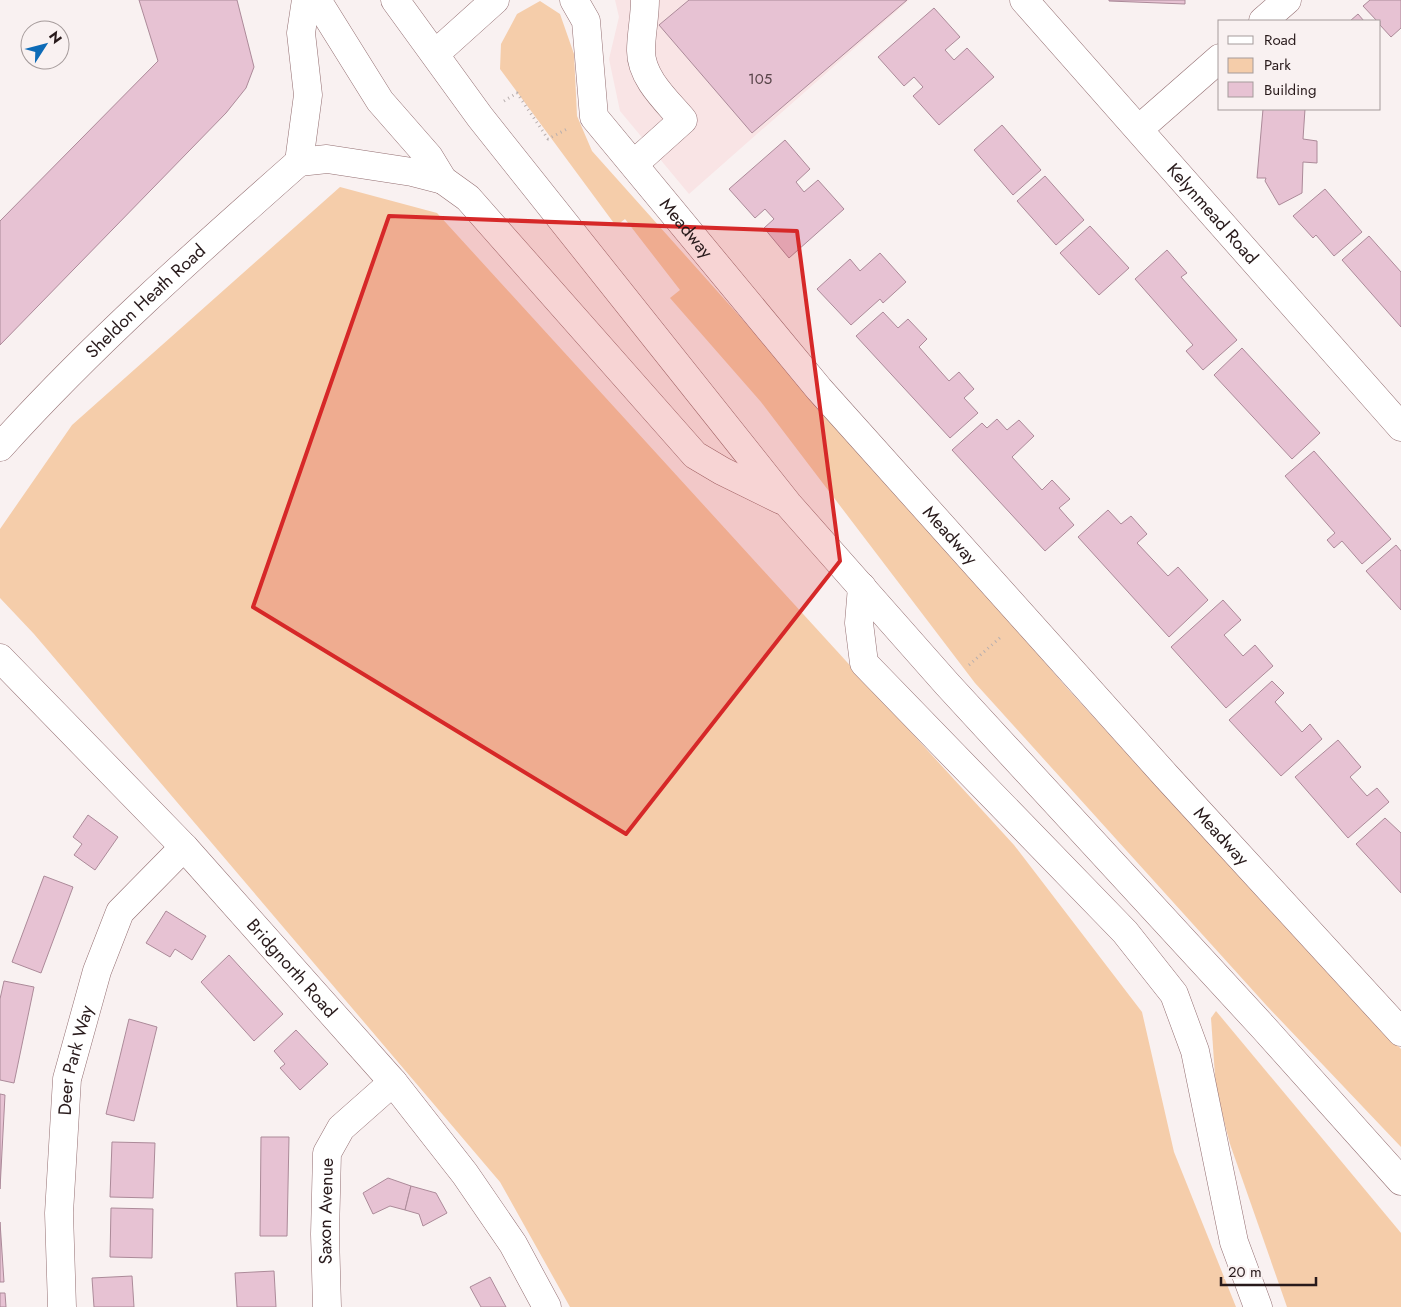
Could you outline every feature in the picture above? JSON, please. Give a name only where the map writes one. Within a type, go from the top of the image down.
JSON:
[{"type":"street","points":[[306,0],[301,33],[308,95],[300,162],[328,159],[412,172],[444,180]]},
{"type":"street","points":[[317,0],[380,101],[429,157],[444,180],[468,198],[695,455],[722,471],[788,504]]},
{"type":"street","points":[[395,0],[480,117],[788,504],[947,684],[1263,1027],[1401,1181]]},
{"type":"street","points":[[435,54],[495,0]]},
{"type":"street","name":"Meadway","points":[[574,0],[586,21],[594,117],[820,389],[1166,776],[1401,1032]]},
{"type":"street","points":[[634,164],[683,120],[654,86],[645,70],[641,53],[645,0],[655,0]]},
{"type":"street","name":"Kelynmead Road","points":[[1024,0],[1401,427]]},
{"type":"street","points":[[1263,20],[1287,0]]},
{"type":"street","points":[[1139,129],[1218,60]]},
{"type":"street","name":"Sheldon Heath Road","points":[[0,447],[42,401],[107,338],[235,219],[300,162]]},
{"type":"street","points":[[862,588],[859,623],[864,663],[1125,932],[1174,994],[1195,1051],[1234,1242],[1258,1307]]},
{"type":"street","name":"Bridgnorth Road","points":[[0,658],[184,847],[393,1082],[465,1174],[513,1244],[547,1307]]},
{"type":"street","name":"Deer Park Way","points":[[62,1307],[59,1213],[67,1079],[97,970],[120,912],[184,847]]},
{"type":"street","name":"Saxon Avenue","points":[[327,1307],[325,1234],[327,1153],[341,1128],[393,1082]]},
{"type":"highlighted area","points":[[389,216],[797,231],[840,561],[626,834],[253,607]]},
{"type":"shaded area","points":[[615,0],[909,0],[689,194],[620,111],[609,59],[619,17]]},
{"type":"green space","points":[[540,1],[560,14],[574,54],[577,116],[592,151],[920,518],[1067,688],[1335,981],[1401,1049],[1401,1147],[1267,1006],[975,683],[761,402],[670,298],[680,290],[625,219],[616,226],[500,69],[501,44],[517,14]]},
{"type":"green space","points":[[340,187],[437,213],[1014,845],[1142,1012],[1174,1152],[1236,1307],[570,1307],[500,1182],[34,634],[0,598],[0,529],[72,425]]},
{"type":"green space","points":[[1216,1011],[1401,1233],[1401,1307],[1287,1307],[1230,1144],[1216,1090],[1211,1018]]},
{"type":"building","points":[[139,0],[237,0],[254,67],[246,88],[226,113],[0,345],[0,221],[158,61]]},
{"type":"building","points":[[689,0],[907,0],[752,133],[659,25]]},
{"type":"building","points":[[1185,0],[1185,4],[1109,1]]},
{"type":"building","points":[[1370,0],[1401,0],[1401,28],[1391,37],[1381,26],[1381,20],[1376,20],[1363,6]]},
{"type":"building","points":[[934,8],[960,37],[945,50],[954,60],[967,48],[994,77],[939,125],[913,96],[923,87],[914,77],[904,86],[878,57]]},
{"type":"building","points":[[1358,14],[1363,20],[1351,20]]},
{"type":"building","points":[[1263,110],[1305,110],[1303,139],[1317,141],[1317,163],[1303,162],[1302,193],[1279,205],[1265,181],[1266,178],[1257,178]]},
{"type":"building","points":[[1002,125],[1041,170],[1013,195],[974,150]]},
{"type":"building","points":[[785,140],[810,169],[796,182],[804,192],[818,180],[844,209],[789,258],[764,228],[774,219],[765,209],[755,218],[729,189]]},
{"type":"building","points":[[1045,176],[1084,220],[1056,245],[1017,201]]},
{"type":"building","points":[[1325,189],[1362,232],[1334,256],[1316,235],[1313,238],[1293,216]]},
{"type":"building","points":[[1090,226],[1129,268],[1099,295],[1060,253]]},
{"type":"building","points":[[1369,236],[1401,272],[1401,327],[1342,260]]},
{"type":"building","points":[[1167,250],[1187,273],[1181,277],[1237,340],[1203,370],[1186,351],[1193,345],[1135,279]]},
{"type":"building","points":[[880,253],[906,282],[883,303],[880,299],[851,325],[817,289],[850,259],[860,271]]},
{"type":"building","points":[[883,312],[898,328],[908,319],[927,339],[919,347],[949,381],[959,372],[974,389],[964,398],[978,413],[950,438],[856,336]]},
{"type":"building","points":[[1242,348],[1320,433],[1292,459],[1214,375]]},
{"type":"building","points":[[997,419],[1007,430],[1019,420],[1034,436],[1012,457],[1042,490],[1052,480],[1070,499],[1059,508],[1074,525],[1045,551],[952,450],[982,423],[987,428]]},
{"type":"building","points":[[1314,451],[1391,539],[1362,564],[1342,541],[1334,548],[1327,540],[1335,533],[1285,476]]},
{"type":"building","points":[[1108,510],[1121,524],[1131,516],[1147,534],[1137,543],[1168,576],[1178,567],[1208,600],[1169,637],[1078,537]]},
{"type":"building","points":[[1396,545],[1401,551],[1401,610],[1366,571]]},
{"type":"building","points":[[1223,600],[1241,620],[1224,635],[1243,656],[1255,645],[1273,666],[1226,708],[1171,647]]},
{"type":"building","points":[[1272,681],[1284,693],[1275,702],[1302,732],[1310,724],[1322,739],[1281,776],[1229,720]]},
{"type":"building","points":[[1338,740],[1361,767],[1350,777],[1367,796],[1377,788],[1389,802],[1348,838],[1295,777]]},
{"type":"building","points":[[88,815],[118,837],[95,870],[74,855],[82,844],[73,837]]},
{"type":"building","points":[[1385,818],[1401,833],[1401,893],[1356,844]]},
{"type":"building","points":[[44,876],[73,887],[41,973],[12,962]]},
{"type":"building","points":[[166,911],[206,936],[192,960],[175,949],[170,957],[146,943]]},
{"type":"building","points":[[229,955],[283,1014],[254,1041],[201,982]]},
{"type":"building","points":[[4,981],[34,987],[14,1083],[0,1080],[0,999]]},
{"type":"building","points":[[129,1019],[157,1027],[134,1121],[106,1114]]},
{"type":"building","points":[[296,1030],[328,1064],[300,1090],[280,1068],[285,1064],[274,1051]]},
{"type":"building","points":[[0,1094],[5,1095],[0,1189]]},
{"type":"building","points":[[261,1137],[289,1137],[287,1236],[260,1236]]},
{"type":"building","points":[[112,1142],[155,1143],[153,1198],[110,1197]]},
{"type":"building","points":[[388,1178],[411,1186],[405,1210],[390,1206],[373,1214],[363,1193]]},
{"type":"building","points":[[411,1186],[436,1193],[447,1213],[423,1226],[419,1214],[405,1210]]},
{"type":"building","points":[[111,1208],[153,1209],[152,1258],[110,1257]]},
{"type":"building","points":[[0,1222],[4,1282],[0,1282]]},
{"type":"building","points":[[274,1271],[276,1307],[237,1307],[235,1273]]},
{"type":"building","points":[[132,1276],[134,1307],[94,1307],[92,1278]]},
{"type":"building","points":[[490,1277],[506,1307],[481,1307],[470,1287]]},
{"type":"building","points":[[0,1293],[5,1293],[6,1307],[0,1307]]}]
